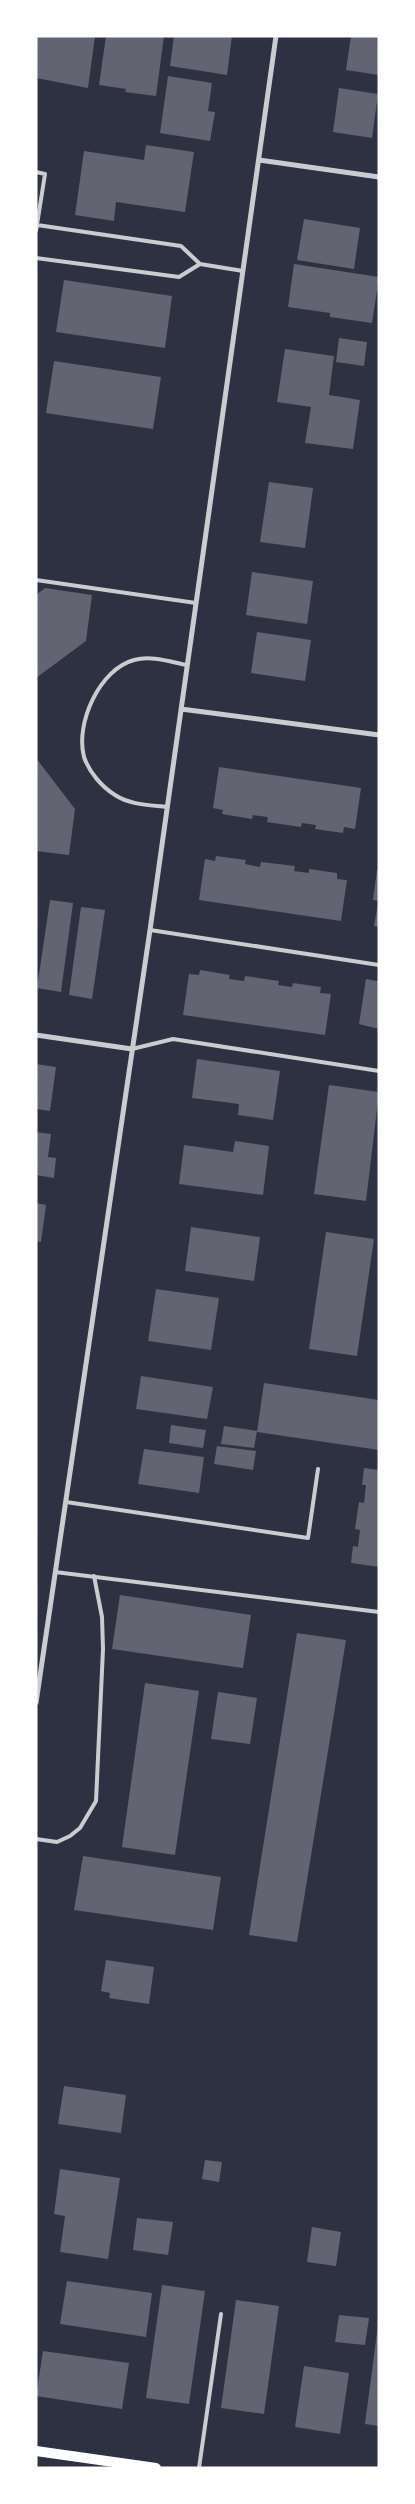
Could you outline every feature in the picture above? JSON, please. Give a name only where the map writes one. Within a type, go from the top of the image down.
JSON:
[{"type":"main road","points":[[36,2451],[156,2468]]},
{"type":"street","points":[[36,1704],[150,930],[276,36]]},
{"type":"street","points":[[259,160],[379,177]]},
{"type":"street","points":[[181,709],[379,735]]},
{"type":"street","points":[[36,1035],[132,1049]]},
{"type":"lane","points":[[36,172],[45,174],[36,231]]},
{"type":"lane","points":[[37,225],[181,246],[200,264],[243,270]]},
{"type":"lane","points":[[36,258],[179,276],[200,264]]},
{"type":"lane","points":[[36,580],[196,603]]},
{"type":"lane","points":[[167,807],[127,802],[102,784],[84,758],[82,743],[86,718],[93,696],[121,665],[136,659],[148,658],[187,665]]},
{"type":"lane","points":[[150,930],[379,965]]},
{"type":"lane","points":[[132,1049],[174,1039],[379,1071]]},
{"type":"lane","points":[[66,1502],[308,1538],[318,1469]]},
{"type":"lane","points":[[56,1572],[379,1612]]},
{"type":"lane","points":[[36,1839],[57,1842],[70,1836],[80,1828],[96,1802],[103,1649],[102,1617],[94,1576]]},
{"type":"lane","points":[[199,2468],[221,2314]]},
{"type":"building","points":[[36,36],[95,36],[88,88],[36,78]]},
{"type":"building","points":[[106,36],[164,36],[156,96],[125,92],[126,89],[99,85]]},
{"type":"building","points":[[174,36],[232,36],[227,75],[170,66]]},
{"type":"building","points":[[351,36],[379,36],[379,75],[346,70]]},
{"type":"building","points":[[168,76],[212,83],[208,111],[215,112],[210,141],[160,133]]},
{"type":"building","points":[[339,88],[378,94],[372,138],[333,132]]},
{"type":"building","points":[[146,145],[194,152],[185,212],[116,202],[114,221],[75,215],[84,151],[144,160]]},
{"type":"building","points":[[304,219],[360,228],[354,269],[297,260]]},
{"type":"building","points":[[294,264],[379,277],[372,323],[330,317],[330,313],[288,307]]},
{"type":"building","points":[[64,280],[172,296],[165,348],[56,332]]},
{"type":"building","points":[[339,338],[367,342],[364,366],[336,362]]},
{"type":"building","points":[[285,349],[334,356],[329,395],[360,400],[353,449],[305,443],[311,407],[277,402]]},
{"type":"building","points":[[54,361],[161,377],[153,429],[46,413]]},
{"type":"building","points":[[269,482],[313,488],[305,548],[260,542]]},
{"type":"building","points":[[252,572],[313,581],[307,624],[246,615]]},
{"type":"building","points":[[45,588],[92,595],[86,641],[36,678],[36,595]]},
{"type":"building","points":[[257,632],[311,640],[305,681],[251,673]]},
{"type":"building","points":[[36,758],[75,809],[69,855],[36,851]]},
{"type":"building","points":[[219,767],[361,788],[355,829],[344,827],[343,833],[315,829],[316,825],[302,823],[301,827],[267,822],[268,817],[253,815],[252,819],[222,814],[223,810],[213,808]]},
{"type":"building","points":[[216,856],[246,860],[245,864],[260,867],[261,862],[295,866],[294,871],[309,873],[309,869],[337,873],[337,879],[347,880],[341,921],[199,900],[205,859],[215,861]]},
{"type":"building","points":[[377,870],[379,870],[379,901],[373,900]]},
{"type":"building","points":[[50,900],[73,903],[61,992],[37,988]]},
{"type":"building","points":[[379,904],[379,927],[374,926]]},
{"type":"building","points":[[81,907],[105,910],[92,999],[69,995]]},
{"type":"building","points":[[200,970],[230,975],[229,979],[244,981],[245,976],[279,981],[278,985],[292,987],[293,983],[321,987],[320,993],[331,994],[325,1035],[183,1015],[189,974],[199,975]]},
{"type":"building","points":[[366,979],[377,981],[379,979],[379,1029],[359,1024]]},
{"type":"building","points":[[197,1059],[280,1071],[273,1120],[238,1115],[239,1104],[192,1098]]},
{"type":"building","points":[[36,1064],[56,1067],[50,1111],[36,1109]]},
{"type":"building","points":[[329,1085],[379,1092],[366,1201],[314,1194]]},
{"type":"building","points":[[36,1132],[51,1134],[48,1157],[56,1158],[54,1178],[36,1175]]},
{"type":"building","points":[[235,1141],[269,1146],[263,1195],[179,1184],[184,1145],[233,1152]]},
{"type":"building","points":[[36,1203],[46,1205],[41,1242],[36,1241]]},
{"type":"building","points":[[191,1227],[260,1237],[254,1281],[185,1271]]},
{"type":"building","points":[[326,1232],[374,1239],[357,1356],[309,1349]]},
{"type":"building","points":[[156,1289],[219,1298],[211,1350],[148,1341]]},
{"type":"building","points":[[141,1376],[213,1387],[207,1419],[136,1409]]},
{"type":"building","points":[[264,1383],[379,1400],[379,1450],[257,1432]]},
{"type":"building","points":[[171,1425],[206,1430],[203,1448],[169,1443]]},
{"type":"building","points":[[224,1426],[257,1431],[254,1448],[221,1444]]},
{"type":"building","points":[[217,1446],[256,1451],[253,1470],[214,1464]]},
{"type":"building","points":[[144,1449],[204,1457],[199,1493],[138,1484]]},
{"type":"building","points":[[364,1468],[379,1470],[379,1567],[351,1563],[353,1546],[358,1547],[360,1530],[355,1529],[359,1502],[364,1503],[366,1485],[362,1485]]},
{"type":"building","points":[[120,1595],[251,1615],[243,1668],[112,1649]]},
{"type":"building","points":[[297,1633],[346,1640],[297,1942],[249,1935]]},
{"type":"building","points":[[145,1683],[199,1691],[175,1855],[122,1847]]},
{"type":"building","points":[[218,1692],[257,1698],[250,1744],[211,1739]]},
{"type":"building","points":[[83,1856],[221,1877],[213,1930],[74,1910]]},
{"type":"building","points":[[106,1960],[154,1967],[149,2004],[109,1998],[110,1993],[101,1991]]},
{"type":"building","points":[[64,2086],[126,2095],[121,2133],[58,2124]]},
{"type":"building","points":[[205,2160],[222,2162],[219,2182],[202,2179]]},
{"type":"building","points":[[60,2169],[120,2178],[108,2259],[60,2252],[65,2216],[54,2214]]},
{"type":"building","points":[[137,2218],[173,2222],[168,2255],[133,2250]]},
{"type":"building","points":[[312,2227],[341,2232],[336,2266],[307,2262]]},
{"type":"building","points":[[67,2281],[152,2293],[146,2337],[60,2324]]},
{"type":"building","points":[[162,2285],[205,2291],[189,2404],[146,2398]]},
{"type":"building","points":[[236,2300],[279,2306],[264,2414],[221,2408]]},
{"type":"building","points":[[339,2315],[369,2318],[365,2345],[335,2342]]},
{"type":"building","points":[[379,2325],[379,2426],[365,2424]]},
{"type":"building","points":[[43,2351],[129,2363],[122,2409],[36,2396]]},
{"type":"building","points":[[304,2366],[349,2373],[340,2434],[295,2427]]}]
